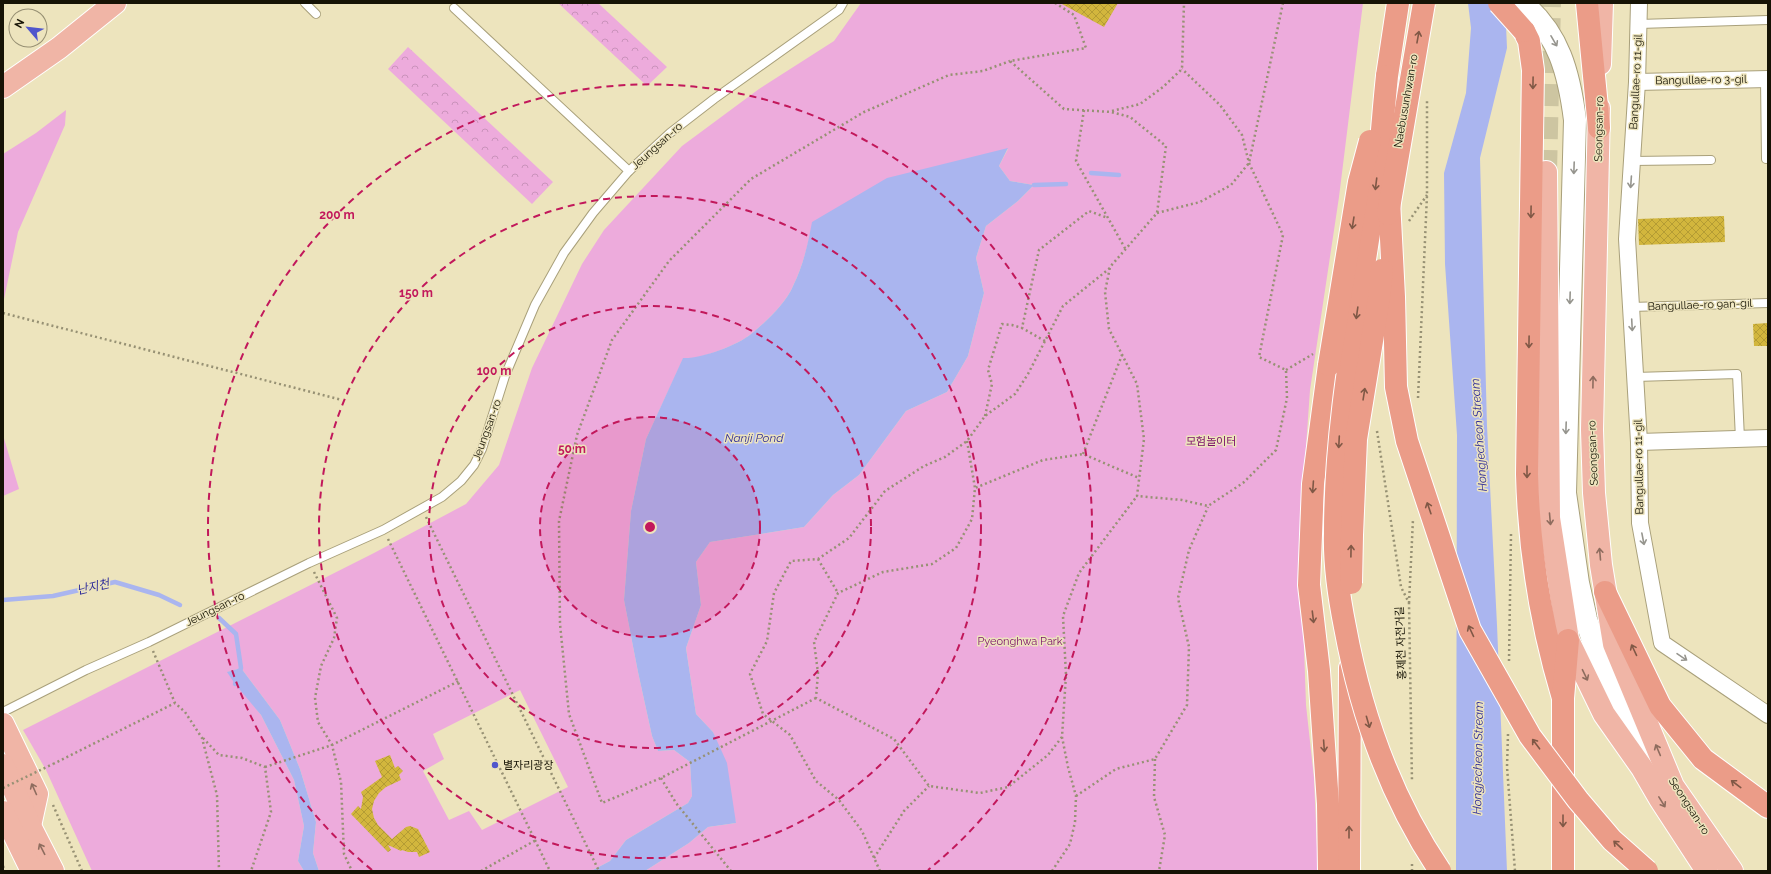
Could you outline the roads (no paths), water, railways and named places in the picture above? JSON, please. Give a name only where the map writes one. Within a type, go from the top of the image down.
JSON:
[{"type":"highway","points":[[1398,3],[1387,76],[1376,185],[1340,434],[1334,534],[1339,597],[1351,661],[1372,733],[1398,798],[1440,871]]},
{"type":"highway","name":"Naebusunhwan-ro","points":[[1389,200],[1424,3]]},
{"type":"highway","points":[[1499,3],[1524,31],[1530,47],[1533,70],[1526,474],[1528,525],[1535,578],[1554,666],[1563,698]]},
{"type":"highway","points":[[1587,3],[1599,128]]},
{"type":"highway","points":[[1329,871],[1328,804],[1319,670],[1309,585],[1313,484],[1323,358],[1359,182],[1387,76]]},
{"type":"highway","points":[[1349,871],[1352,535],[1356,439],[1379,298],[1389,200]]},
{"type":"highway","points":[[1389,200],[1394,297],[1396,387],[1406,441],[1470,630],[1530,736],[1612,840],[1647,871]]},
{"type":"highway","points":[[1605,592],[1660,706],[1703,759],[1768,807]]},
{"type":"highway","points":[[1563,871],[1563,698],[1568,640]]},
{"type":"main road","points":[[3,87],[59,48],[115,3]]},
{"type":"main road","name":"Seongsan-ro","points":[[1602,3],[1592,430],[1595,500],[1605,592],[1614,644],[1673,786],[1732,871]]},
{"type":"main road","points":[[1532,5],[1567,35],[1576,53],[1585,90],[1597,242]]},
{"type":"main road","points":[[1532,5],[1556,44],[1569,82],[1575,120],[1565,493],[1578,583],[1595,651],[1642,768]]},
{"type":"main road","name":"Seongsan-ro","points":[[1546,172],[1549,518],[1568,640],[1604,714],[1642,768],[1660,799],[1707,871]]},
{"type":"main road","points":[[3,724],[37,794],[16,831]]},
{"type":"main road","points":[[3,765],[16,831],[32,871]]},
{"type":"main road","points":[[3,812],[16,831],[53,871]]},
{"type":"street","name":"Bangullae-ro 11-gil","points":[[1639,3],[1637,82],[1627,239],[1639,442],[1640,523],[1662,643],[1768,715]]},
{"type":"street","name":"Bangullae-ro 3-gil","points":[[1637,82],[1766,79]]},
{"type":"street","points":[[1639,442],[1768,438]]},
{"type":"lane","points":[[305,3],[316,14]]},
{"type":"lane","name":"Jeungsan-ro","points":[[3,712],[86,670],[149,642],[309,563],[384,530],[442,497],[461,481],[474,465],[482,449],[513,355],[535,305],[564,253],[593,213],[629,171],[670,133],[714,99],[839,10],[843,3]]},
{"type":"lane","points":[[454,8],[629,171]]},
{"type":"lane","points":[[1639,24],[1768,20]]},
{"type":"lane","name":"Bangullae-ro 3-gil","points":[[1766,79],[1766,159]]},
{"type":"lane","points":[[1632,162],[1711,160]]},
{"type":"lane","name":"Bangullae-ro 9an-gil","points":[[1631,307],[1768,303]]},
{"type":"lane","points":[[1635,377],[1737,374],[1740,439]]},
{"type":"water","name":"Hongjecheon Stream","points":[[1468,3],[1505,3],[1507,48],[1480,158],[1487,426],[1507,871],[1456,871],[1457,435],[1445,264],[1444,173],[1466,93],[1471,28]]},
{"type":"water","name":"Nanji Pond","points":[[1008,148],[999,166],[1010,181],[1034,185],[1018,201],[986,226],[976,258],[984,293],[968,356],[947,392],[906,411],[859,475],[833,495],[804,527],[710,542],[696,562],[701,605],[686,648],[696,714],[713,732],[727,763],[736,823],[708,827],[689,843],[645,871],[591,871],[610,861],[626,840],[688,803],[692,796],[690,762],[674,750],[658,751],[652,736],[624,600],[631,511],[646,439],[683,358],[691,358],[709,354],[737,343],[751,334],[775,312],[790,292],[800,271],[812,222],[887,178]]},
{"type":"water","points":[[241,668],[280,720],[300,769],[316,822],[313,853],[319,871],[304,871],[298,861],[304,826],[294,780],[261,715],[227,672]]},
{"type":"waterway","points":[[1091,173],[1119,175]]},
{"type":"waterway","points":[[1034,185],[1066,184]]},
{"type":"waterway","name":"난지천","points":[[3,600],[53,596],[115,582],[159,595],[180,605]]},
{"type":"waterway","name":"난지천","points":[[219,618],[236,634],[241,668],[235,684]]},
{"type":"tunnel","points":[[1546,172],[1550,3]]},
{"type":"place","name":"별자리광장","points":[[495,765]]},
{"type":"park label","name":"모험놀이터","points":[[1211,441]]},
{"type":"park label","name":"Pyeonghwa Park","points":[[1020,641]]}]
